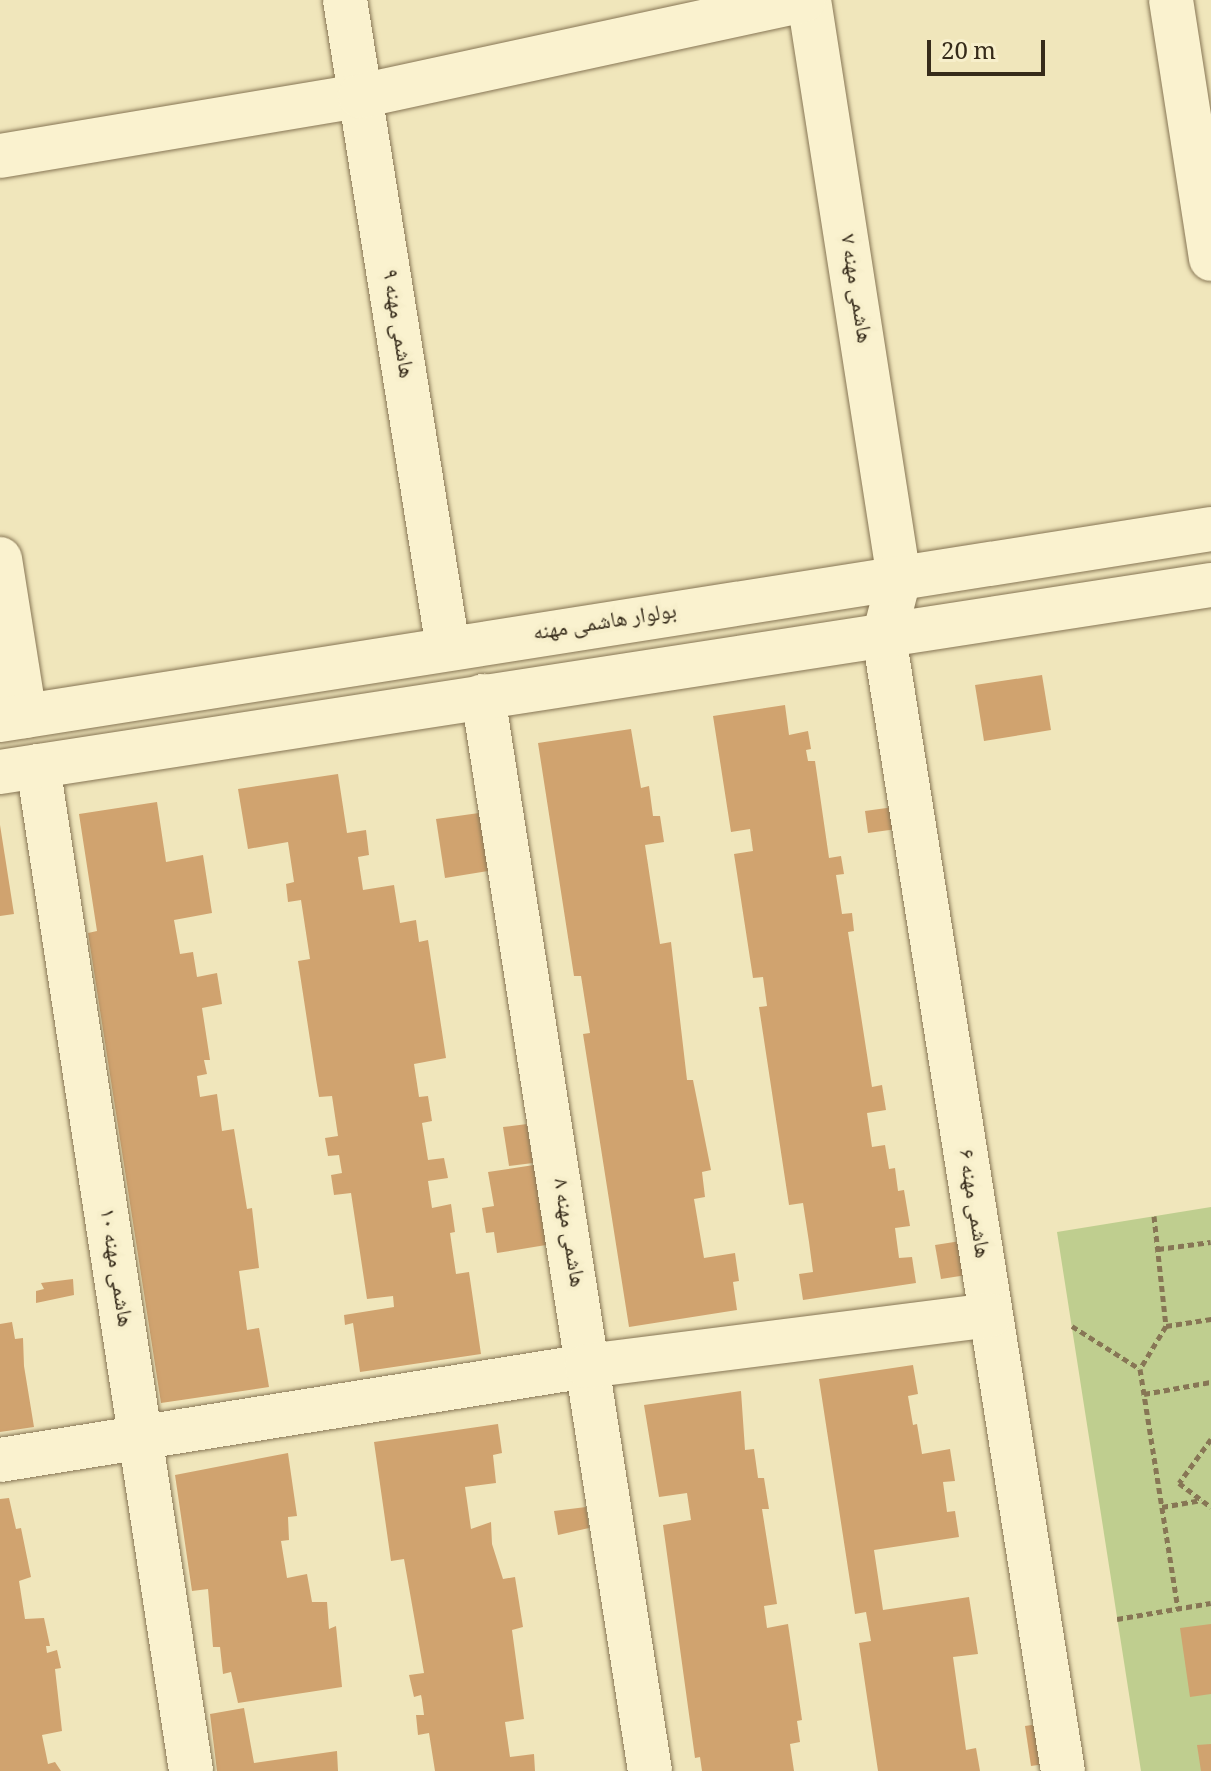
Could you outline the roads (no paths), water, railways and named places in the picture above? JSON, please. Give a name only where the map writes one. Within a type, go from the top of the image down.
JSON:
[{"type":"street","name":"هاشمی مهنه ۹","points":[[345,0],[448,648]]},
{"type":"street","points":[[0,156],[360,96],[806,0]]},
{"type":"street","name":"هاشمی مهنه ۷","points":[[806,0],[899,579]]},
{"type":"street","points":[[1171,0],[1211,259]]},
{"type":"street","name":"بولوار هاشمی مهنه","points":[[12,718],[1211,529]]},
{"type":"street","points":[[0,559],[12,718]]},
{"type":"street","points":[[884,636],[899,579]]},
{"type":"street","points":[[19,769],[1211,585]]},
{"type":"street","name":"هاشمی مهنه ۶","points":[[884,636],[1063,1771]]},
{"type":"street","name":"هاشمی مهنه ۸","points":[[483,696],[650,1771]]},
{"type":"street","name":"هاشمی مهنه ۱۰","points":[[19,769],[140,1438],[191,1771]]},
{"type":"street","points":[[0,1460],[587,1366],[990,1315]]}]
